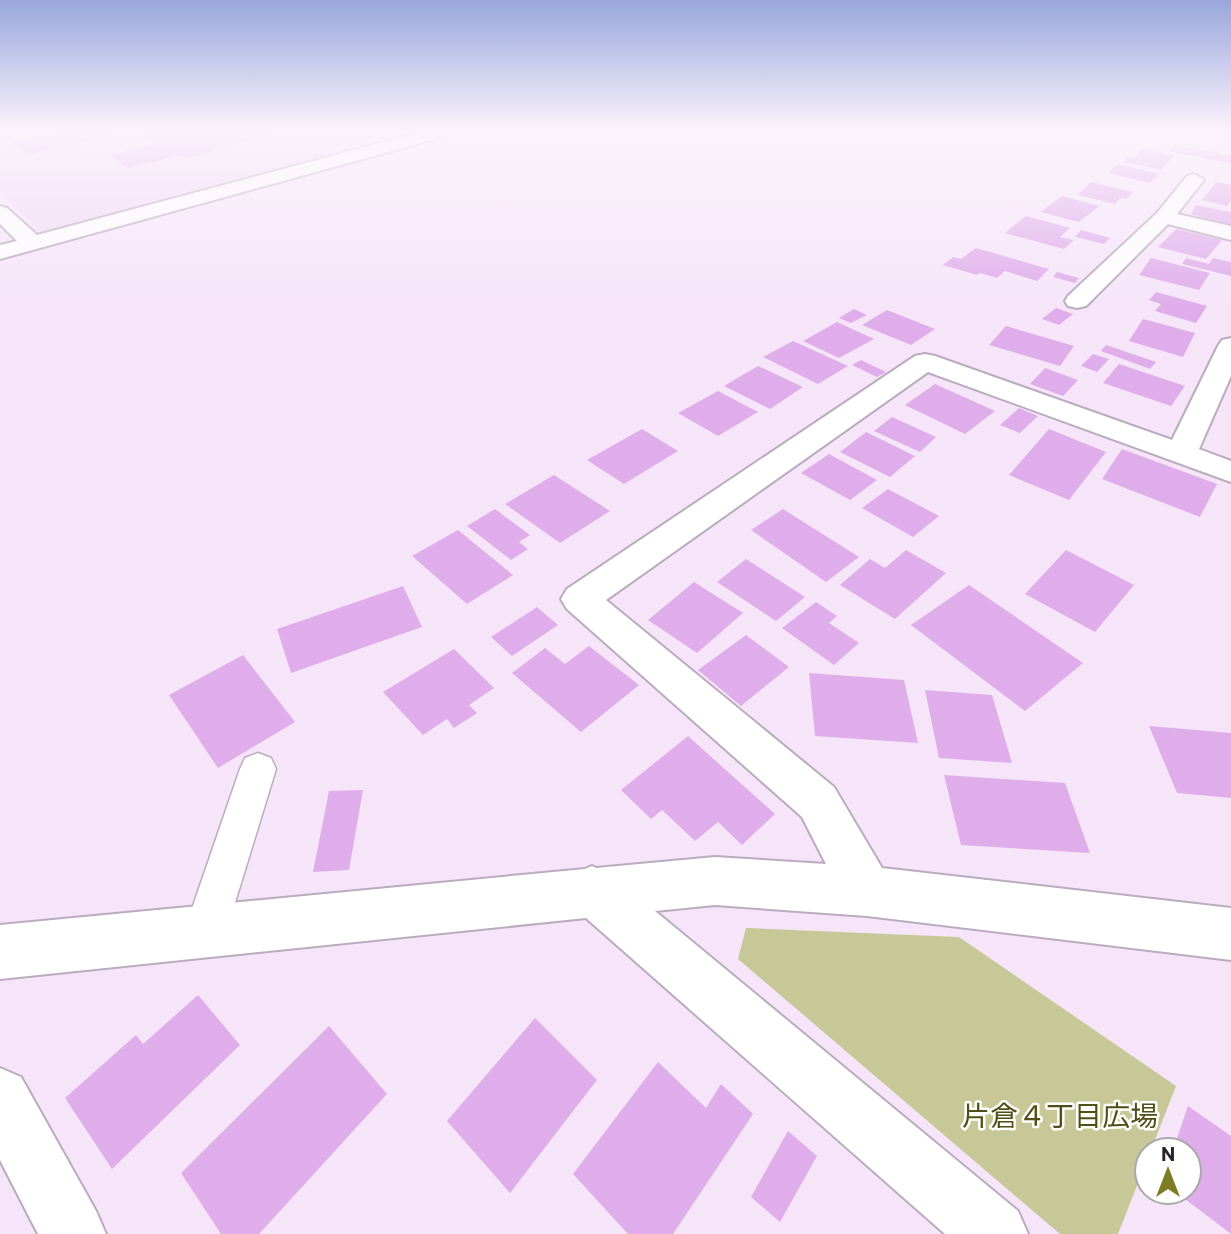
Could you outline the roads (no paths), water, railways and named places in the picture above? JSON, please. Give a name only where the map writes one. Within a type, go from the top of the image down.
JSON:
[{"type":"street","points":[[0,252],[219,189]]},
{"type":"street","points":[[1077,301],[1164,217],[1187,189]]},
{"type":"street","points":[[0,212],[32,243]]},
{"type":"street","points":[[1164,217],[1231,233]]},
{"type":"street","points":[[1181,454],[1231,346]]},
{"type":"street","points":[[867,891],[818,802],[580,599],[925,362],[1231,472]]},
{"type":"street","points":[[0,952],[592,891],[715,881],[867,891],[1231,934]]},
{"type":"street","points":[[592,891],[995,1234]]},
{"type":"street","points":[[0,1098],[73,1234]]},
{"type":"lane","points":[[205,932],[258,769]]},
{"type":"park label","name":"片倉４丁目広場","points":[[1060,1115]]}]
